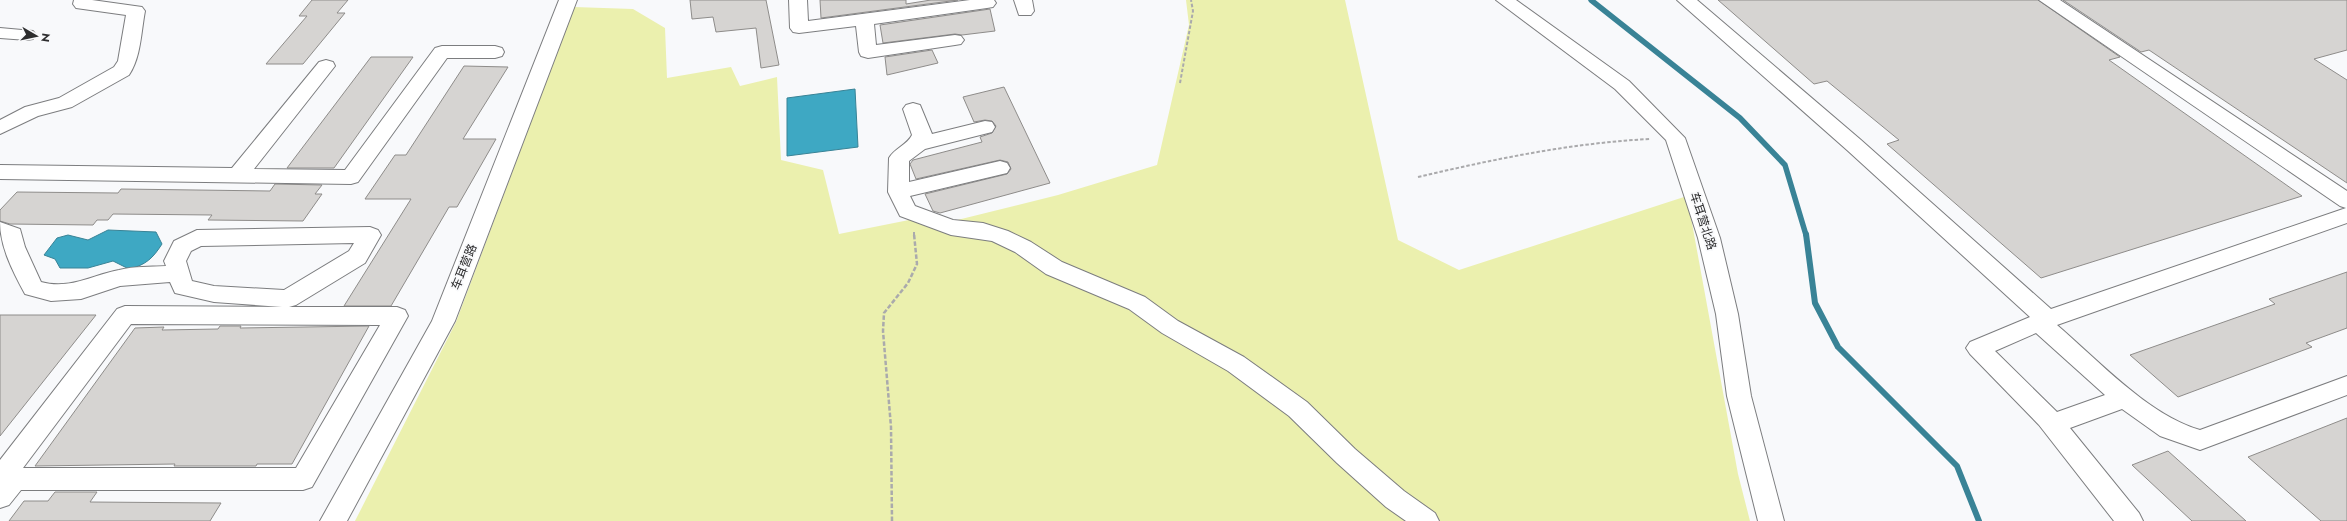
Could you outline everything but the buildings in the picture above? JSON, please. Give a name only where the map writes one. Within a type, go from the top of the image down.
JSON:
[{"type":"street","points":[[0,128],[32,111],[65,103],[122,71],[127,61],[136,11],[82,4],[83,0]]},
{"type":"street","name":"车耳营路","points":[[333,521],[443,321],[553,43],[568,0]]},
{"type":"street","points":[[798,0],[799,28],[987,3]]},
{"type":"street","name":"车耳营北路","points":[[1505,0],[1622,85],[1675,138],[1709,238],[1727,314],[1739,396],[1770,521]]},
{"type":"street","points":[[1686,0],[1854,145],[2047,319],[1978,348],[2052,424],[2130,521]]},
{"type":"street","points":[[2048,0],[2347,201]]},
{"type":"street","points":[[864,20],[868,52],[955,40]]},
{"type":"street","points":[[0,33],[27,34]]},
{"type":"street","points":[[0,172],[351,177],[442,52],[496,52]]},
{"type":"street","points":[[238,175],[326,66]]},
{"type":"street","points":[[913,109],[922,135],[918,144]]},
{"type":"street","points":[[902,201],[899,158],[918,144],[985,127]]},
{"type":"street","points":[[902,201],[1000,168]]},
{"type":"street","points":[[902,201],[951,227],[983,231],[1000,236],[1023,248],[1054,268],[1137,303],[1170,327],[1236,364],[1298,409],[1346,456],[1395,499],[1426,521]]},
{"type":"street","points":[[2040,322],[2347,215]]},
{"type":"street","points":[[0,230],[12,234],[14,247],[33,288],[51,293],[81,291],[118,278],[135,275],[179,274]]},
{"type":"street","points":[[370,235],[357,257],[288,299],[214,294],[183,288],[179,274],[175,261],[182,246],[197,238],[370,235]]},
{"type":"street","points":[[125,315],[397,316],[303,479],[4,483],[125,315]]},
{"type":"street","points":[[2040,322],[2124,398],[2158,425],[2180,435],[2200,440],[2347,385]]},
{"type":"street","points":[[2052,424],[2124,398]]},
{"type":"path","points":[[1180,83],[1193,11],[1191,0]]},
{"type":"path","points":[[1418,177],[1511,155],[1608,141],[1675,138]]},
{"type":"path","points":[[892,521],[891,427],[883,331],[884,313],[908,283],[917,264],[916,238],[902,201]]},
{"type":"green space","points":[[1186,0],[1345,0],[1398,240],[1459,270],[1687,196],[1738,474],[1750,521],[355,521],[456,322],[574,7],[633,9],[665,28],[667,78],[731,67],[740,86],[777,77],[781,160],[823,170],[839,234],[914,219],[933,226],[1058,195],[1157,165],[1189,25]]},
{"type":"water","points":[[855,89],[858,147],[787,156],[787,98]]},
{"type":"water","points":[[108,230],[156,232],[162,244],[145,263],[129,269],[113,261],[88,268],[60,268],[55,259],[44,255],[57,238],[68,235],[88,240]]},
{"type":"waterway","points":[[1591,0],[1740,118],[1785,165],[1806,235]]},
{"type":"waterway","points":[[1806,234],[1815,303],[1838,347],[1957,466],[1979,521]]}]
